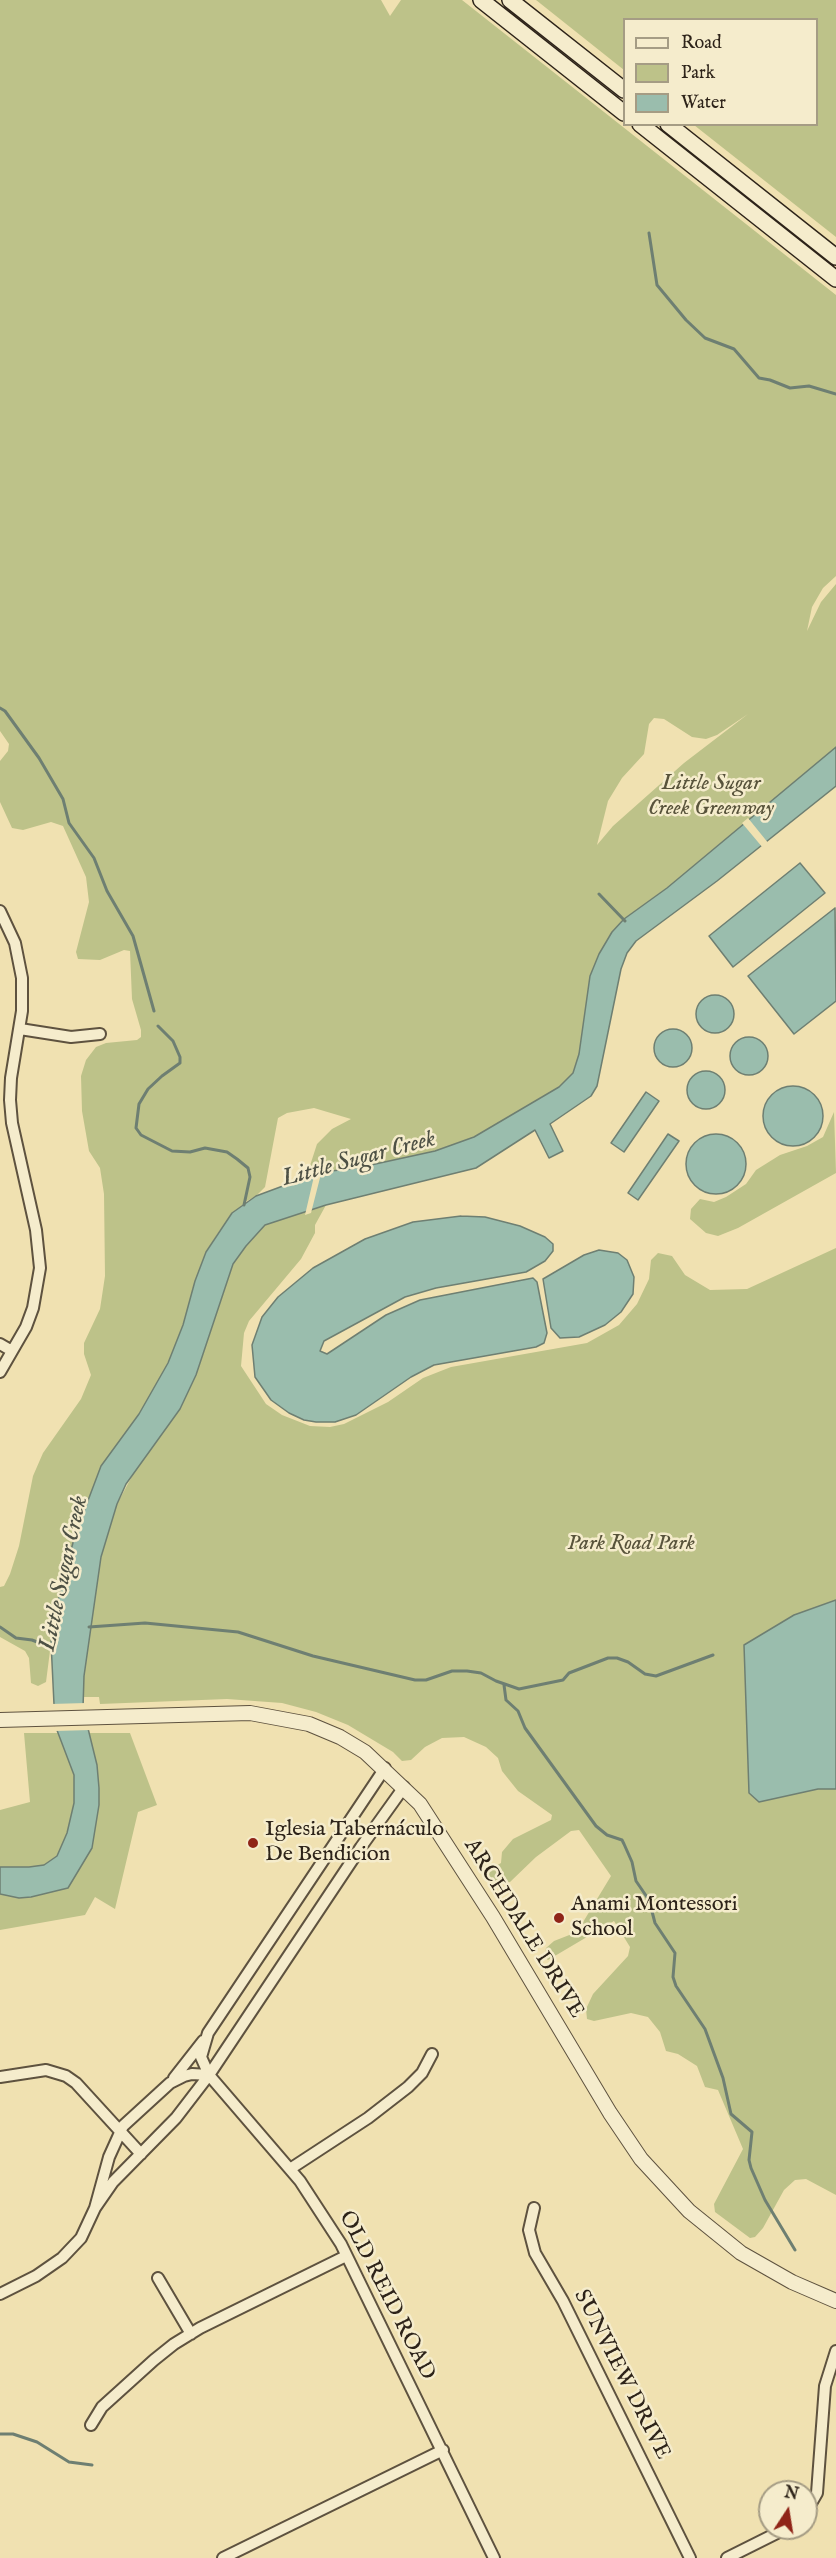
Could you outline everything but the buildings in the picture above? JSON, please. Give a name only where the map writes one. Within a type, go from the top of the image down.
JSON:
[{"type":"main road","points":[[481,0],[623,111]]},
{"type":"main road","points":[[510,0],[623,89]]},
{"type":"main road","points":[[643,126],[836,279]]},
{"type":"main road","points":[[671,126],[836,257]]},
{"type":"street","points":[[0,911],[18,957],[23,1000],[11,1078],[10,1100],[12,1123],[36,1230],[40,1268],[33,1308],[26,1327],[0,1372]]},
{"type":"street","points":[[20,1029],[70,1037],[100,1034]]},
{"type":"street","points":[[0,1344],[12,1351]]},
{"type":"street","name":"ARCHDALE DRIVE","points":[[0,1720],[230,1713],[275,1716],[309,1724],[340,1737],[365,1752],[385,1768],[420,1804],[493,1917],[640,2159],[689,2211],[741,2253],[792,2282],[836,2301]]},
{"type":"street","points":[[0,2294],[36,2276],[62,2258],[81,2238],[95,2208],[109,2157],[119,2132],[170,2083],[208,2033],[385,1768]]},
{"type":"street","points":[[95,2208],[113,2182],[176,2118],[209,2075],[354,1857],[404,1787]]},
{"type":"street","points":[[208,2033],[201,2057],[209,2075]]},
{"type":"street","points":[[290,2169],[368,2118],[408,2087],[422,2073],[432,2054]]},
{"type":"street","points":[[0,2077],[46,2070],[66,2076],[76,2083],[141,2154]]},
{"type":"street","points":[[170,2083],[184,2076],[209,2075]]},
{"type":"street","name":"OLD REID ROAD","points":[[209,2075],[290,2169],[317,2205],[346,2256],[495,2558]]},
{"type":"street","name":"SUNVIEW DRIVE","points":[[534,2208],[529,2230],[535,2253],[563,2301],[690,2558]]},
{"type":"street","points":[[91,2425],[102,2407],[154,2360],[191,2334],[346,2256]]},
{"type":"street","points":[[158,2278],[191,2334]]},
{"type":"street","points":[[818,2480],[825,2386],[836,2351]]},
{"type":"street","points":[[223,2558],[443,2450]]},
{"type":"street","points":[[727,2558],[763,2540]]},
{"type":"green space","name":"Little Sugar Creek Greenway","points":[[0,0],[381,0],[390,16],[401,0],[462,0],[836,295],[836,576],[823,588],[812,607],[807,631],[821,602],[836,584],[836,747],[667,888],[624,919],[573,1073],[559,1087],[474,1137],[435,1151],[306,1178],[317,1144],[332,1129],[351,1119],[314,1108],[287,1113],[278,1118],[265,1187],[245,1202],[220,1230],[206,1252],[183,1325],[168,1363],[139,1414],[101,1466],[55,1612],[46,1682],[38,1686],[31,1683],[29,1658],[25,1651],[0,1637],[0,1587],[4,1586],[10,1574],[19,1546],[33,1476],[43,1453],[81,1399],[91,1375],[84,1354],[84,1343],[100,1309],[105,1276],[104,1194],[100,1168],[89,1151],[82,1111],[81,1076],[86,1060],[96,1047],[106,1043],[137,1040],[141,1037],[141,1030],[132,999],[130,951],[124,950],[100,960],[78,959],[76,952],[89,902],[86,877],[63,826],[51,822],[23,830],[12,828],[0,802],[0,761],[8,751],[9,744],[0,731]],"holes":[[[748,714],[684,763],[613,826],[597,845],[608,801],[622,778],[644,754],[649,724],[654,718],[664,719],[692,737],[706,739],[717,735]]]},
{"type":"green space","points":[[536,0],[836,0],[836,237],[695,126],[818,126],[818,18],[623,18],[623,69]]},
{"type":"green space","points":[[834,1112],[836,1173],[738,1228],[718,1236],[706,1233],[690,1219],[691,1209],[700,1199],[714,1202],[726,1197],[746,1184],[756,1170],[780,1155],[807,1146],[823,1137]]},
{"type":"green space","name":"Park Road Park","points":[[326,1205],[301,1259],[249,1321],[244,1333],[241,1366],[266,1404],[282,1415],[310,1426],[330,1427],[344,1424],[388,1402],[423,1378],[451,1367],[587,1343],[619,1325],[637,1304],[649,1279],[651,1260],[658,1253],[672,1256],[685,1275],[710,1290],[747,1289],[836,1248],[836,2195],[806,2179],[795,2180],[784,2190],[763,2228],[755,2237],[750,2238],[715,2212],[714,2204],[743,2149],[718,2090],[705,2087],[697,2066],[678,2054],[666,2051],[660,2032],[648,2017],[631,2013],[594,2021],[587,2019],[586,2009],[593,1994],[628,1956],[630,1947],[614,1921],[548,1960],[544,1957],[546,1948],[554,1941],[577,1932],[611,1876],[579,1830],[571,1831],[536,1857],[510,1882],[496,1883],[488,1878],[487,1871],[501,1863],[502,1852],[513,1839],[551,1820],[552,1815],[518,1791],[502,1771],[498,1758],[486,1747],[464,1737],[442,1738],[425,1747],[411,1760],[402,1761],[393,1752],[348,1725],[316,1712],[282,1703],[227,1699],[100,1704],[99,1697],[81,1697],[101,1557],[117,1504],[137,1467],[180,1409],[196,1374],[233,1264],[265,1225]]},
{"type":"green space","points":[[24,1733],[130,1733],[157,1805],[138,1812],[115,1909],[95,1897],[85,1915],[0,1930],[0,1810],[30,1802]]},
{"type":"water","name":"Little Sugar Creek","points":[[836,747],[836,786],[717,881],[636,941],[627,953],[621,969],[597,1086],[591,1096],[550,1124],[563,1151],[549,1158],[535,1130],[476,1168],[326,1205],[265,1225],[246,1246],[233,1264],[196,1375],[180,1409],[126,1484],[117,1504],[101,1557],[84,1676],[83,1708],[97,1765],[99,1788],[99,1805],[92,1848],[68,1888],[31,1897],[19,1898],[0,1894],[0,1867],[44,1865],[57,1856],[67,1833],[74,1803],[74,1775],[55,1725],[51,1642],[55,1612],[75,1535],[101,1466],[139,1414],[168,1363],[183,1325],[206,1252],[232,1213],[256,1196],[299,1180],[331,1171],[357,1168],[435,1151],[474,1137],[559,1087],[573,1073],[579,1054],[590,976],[612,932],[624,919],[667,888]]},
{"type":"water","points":[[800,863],[825,893],[733,967],[709,936]]},
{"type":"water","points":[[835,908],[836,1001],[794,1034],[748,976]]},
{"type":"water","points":[[715,995],[728,1001],[734,1014],[728,1027],[715,1033],[702,1027],[696,1014],[702,1001]]},
{"type":"water","points":[[673,1029],[686,1035],[692,1048],[686,1061],[673,1067],[660,1061],[654,1048],[660,1035]]},
{"type":"water","points":[[749,1037],[762,1043],[768,1056],[762,1069],[749,1075],[736,1069],[730,1056],[736,1043]]},
{"type":"water","points":[[706,1071],[719,1077],[725,1090],[719,1103],[706,1109],[693,1103],[687,1090],[693,1077]]},
{"type":"water","points":[[793,1086],[810,1091],[818,1099],[823,1116],[818,1133],[810,1141],[793,1146],[776,1141],[768,1133],[763,1116],[768,1099],[776,1091]]},
{"type":"water","points":[[646,1092],[659,1101],[624,1152],[611,1143]]},
{"type":"water","points":[[668,1134],[679,1141],[638,1200],[628,1193]]},
{"type":"water","points":[[716,1134],[733,1139],[741,1147],[746,1164],[741,1181],[733,1189],[716,1194],[699,1189],[691,1181],[686,1164],[691,1147],[699,1139]]},
{"type":"water","points":[[461,1216],[485,1217],[520,1226],[545,1237],[553,1244],[553,1251],[545,1261],[526,1272],[436,1288],[405,1297],[324,1341],[320,1351],[327,1354],[386,1315],[420,1300],[533,1278],[537,1282],[547,1333],[544,1343],[536,1347],[434,1365],[411,1377],[356,1415],[335,1422],[304,1420],[271,1400],[255,1377],[252,1345],[262,1317],[278,1297],[313,1268],[365,1239],[413,1222]]},
{"type":"water","points":[[599,1250],[618,1253],[627,1260],[634,1277],[633,1294],[621,1312],[605,1325],[579,1337],[560,1338],[551,1328],[543,1279],[584,1255]]},
{"type":"water","points":[[836,1600],[836,1789],[818,1789],[759,1802],[749,1793],[744,1645],[794,1615]]},
{"type":"pier","points":[[748,818],[769,844],[763,848],[742,823]]},
{"type":"pier","points":[[322,1170],[311,1213],[305,1215],[315,1172]]},
{"type":"pier","points":[[86,1703],[91,1730],[55,1731],[51,1704]]},
{"type":"waterway","points":[[649,233],[657,285],[686,320],[705,338],[734,349],[759,378],[790,388],[809,386],[836,394]]},
{"type":"waterway","points":[[0,708],[5,711],[39,758],[63,799],[69,823],[94,858],[107,891],[133,936],[154,1011]]},
{"type":"waterway","points":[[599,894],[625,921]]},
{"type":"waterway","points":[[158,1026],[173,1041],[180,1057],[180,1063],[148,1089],[139,1104],[136,1128],[141,1135],[172,1151],[190,1152],[205,1148],[227,1152],[237,1159],[248,1168],[250,1177],[244,1205]]},
{"type":"waterway","points":[[89,1627],[145,1623],[238,1632],[313,1656],[415,1680],[426,1680],[452,1671],[467,1671],[481,1673],[519,1689],[563,1680],[569,1673],[608,1658],[628,1662],[645,1674],[656,1676],[713,1655]]},
{"type":"waterway","name":"Little Sugar Creek","points":[[0,1627],[16,1638],[32,1640],[53,1648]]},
{"type":"waterway","points":[[504,1685],[506,1700],[518,1711],[525,1728],[596,1826],[607,1835],[622,1840],[632,1862],[636,1881],[649,1900],[655,1923],[675,1953],[673,1977],[676,1986],[705,2029],[723,2078],[731,2114],[752,2132],[749,2160],[751,2168],[765,2200],[795,2250]]},
{"type":"waterway","points":[[0,2434],[13,2434],[37,2442],[69,2462],[92,2465]]},
{"type":"place","name":"Iglesia Tabernáculo De Bendicion","points":[[253,1843]]},
{"type":"place","name":"Anami Montessori School","points":[[559,1918]]}]
